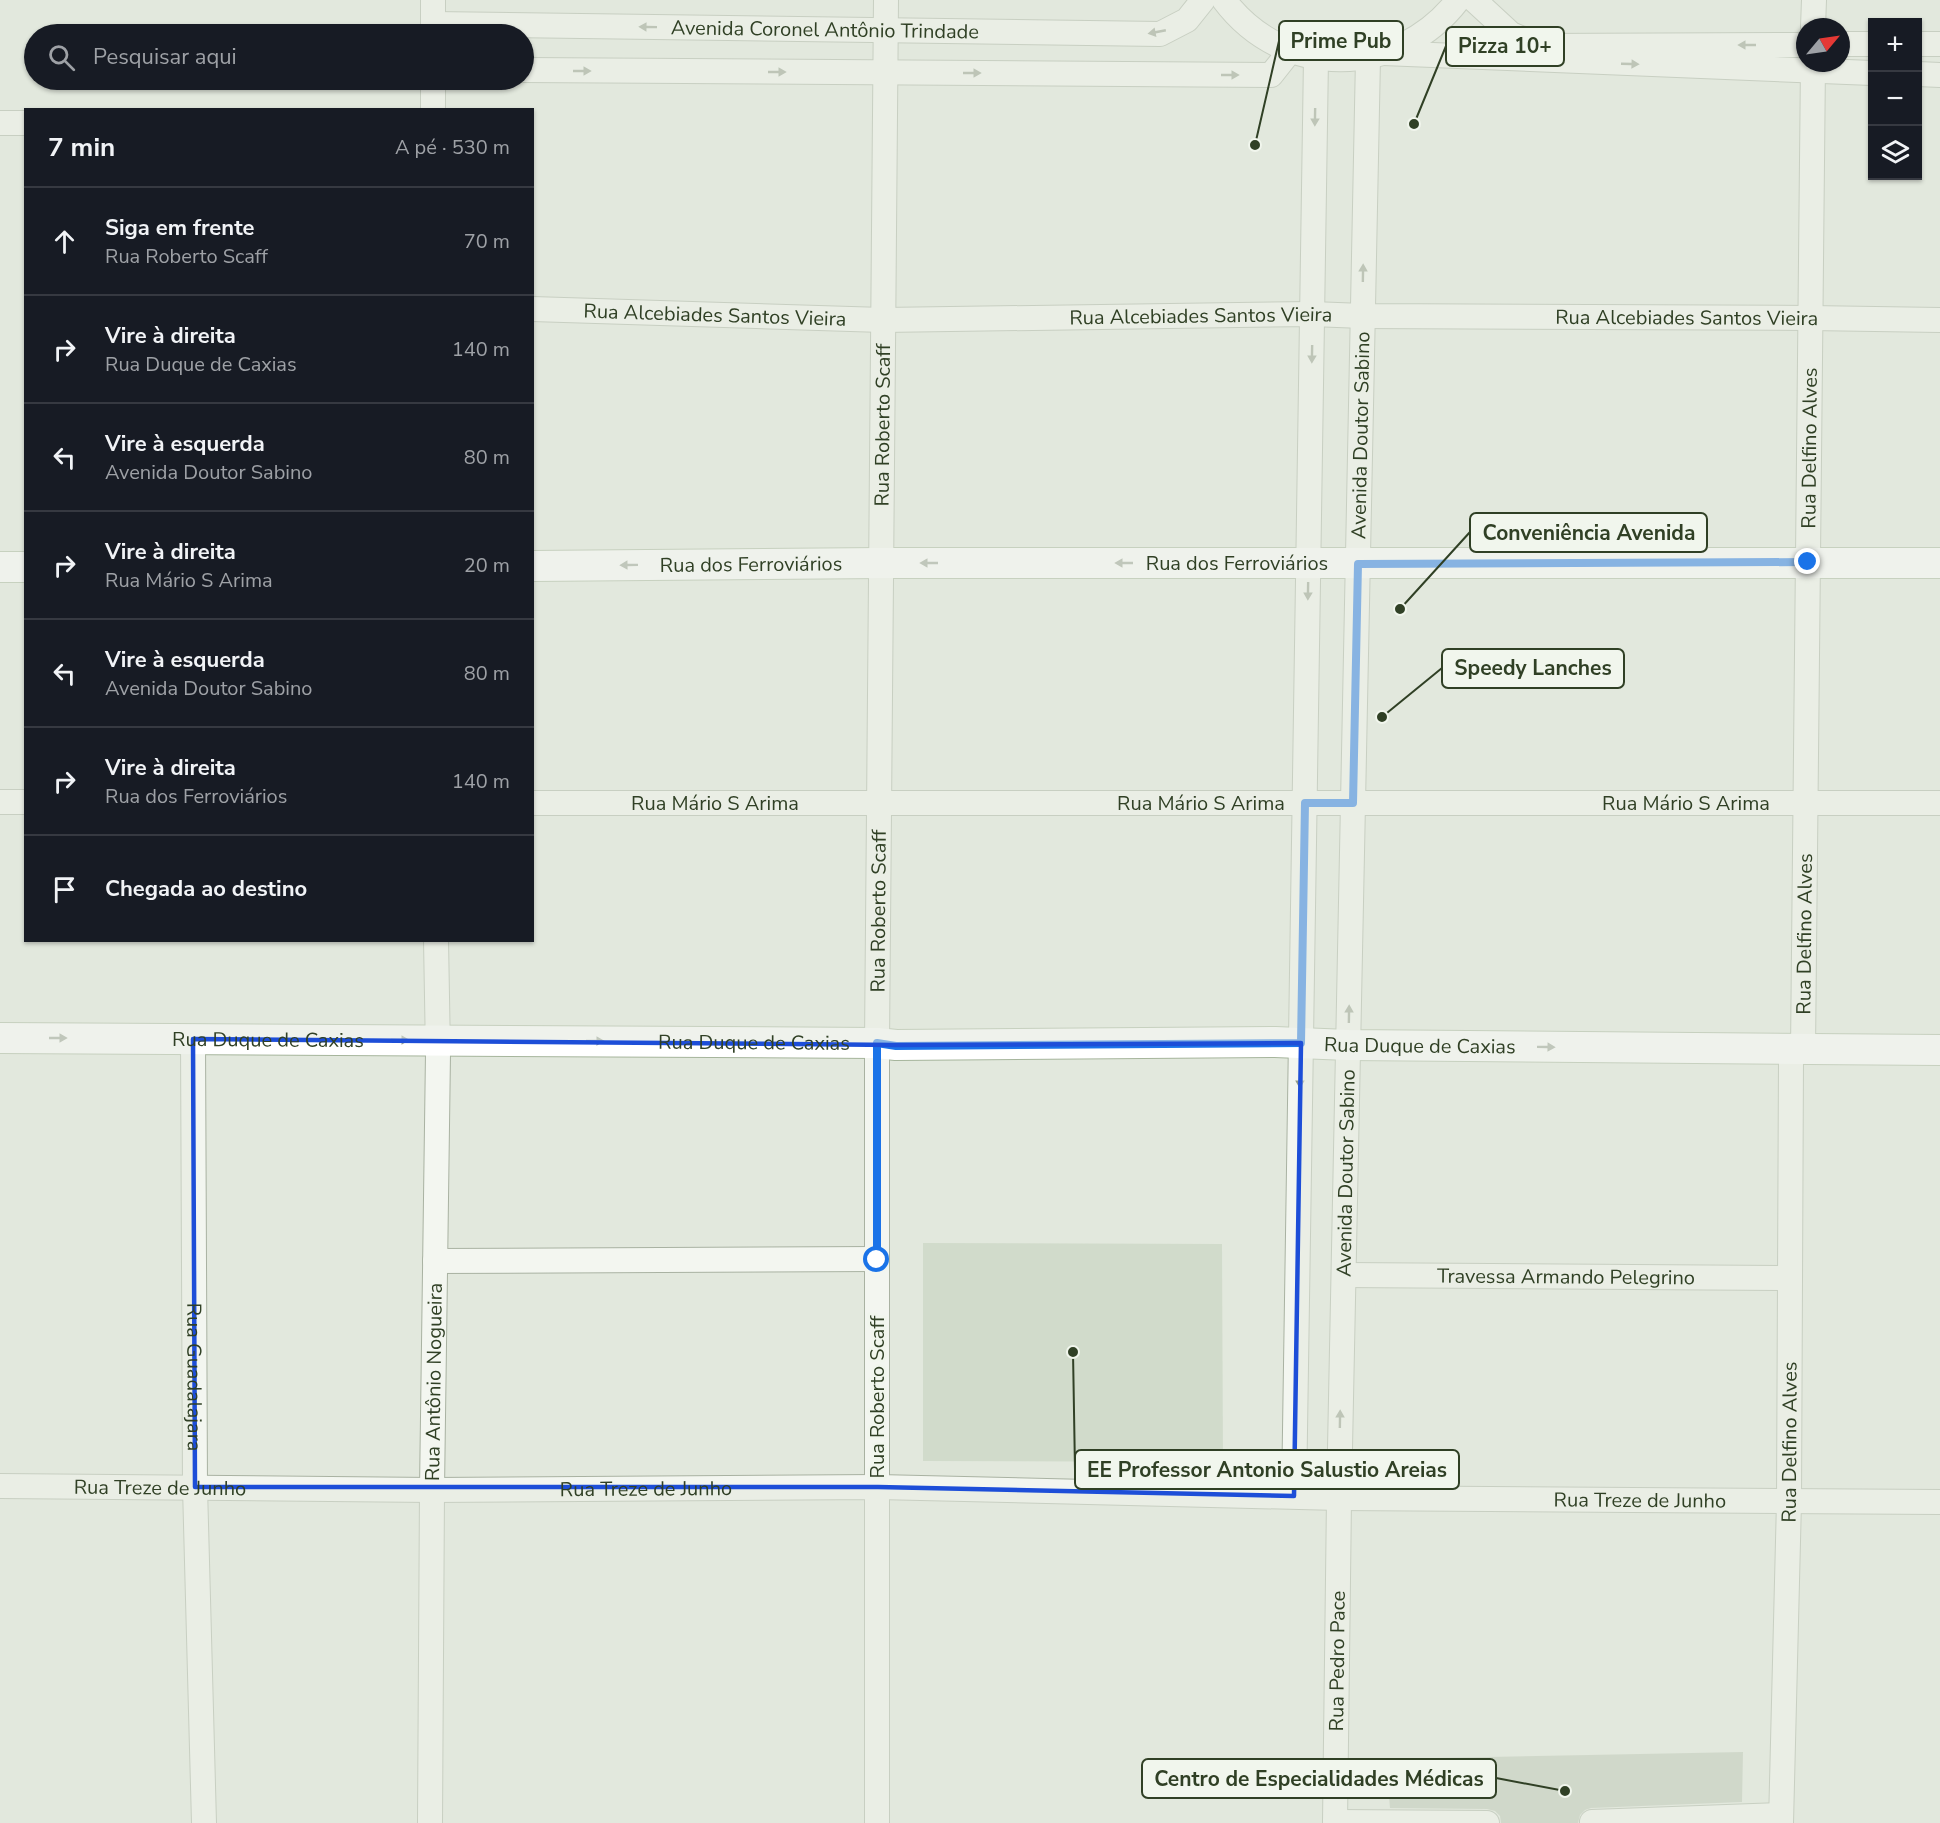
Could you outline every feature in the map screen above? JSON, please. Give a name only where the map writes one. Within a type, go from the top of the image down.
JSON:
[{"type":"main road","name":"Rua dos Ferroviários","points":[[534,566],[881,562],[1940,563]]},
{"type":"main road","points":[[0,567],[24,567]]},
{"type":"main road","name":"Rua Duque de Caxias","points":[[0,1038],[877,1043],[896,1046],[1301,1043],[1797,1055],[1940,1050]]},
{"type":"street","points":[[433,0],[433,24]]},
{"type":"street","name":"Rua Roberto Scaff","points":[[878,1823],[877,1043],[886,0]]},
{"type":"street","name":"Avenida Coronel Antônio Trindade","points":[[534,29],[886,30],[1160,34],[1187,20],[1203,0]]},
{"type":"street","points":[[1224,0],[1234,14],[1260,36],[1290,51],[1316,58],[1342,60],[1397,49],[1423,35],[1446,16],[1458,0]]},
{"type":"street","points":[[1474,0],[1511,34],[1540,46],[1796,45]]},
{"type":"street","points":[[1813,18],[1814,0]]},
{"type":"street","points":[[1850,44],[1868,44]]},
{"type":"street","points":[[1922,44],[1940,44]]},
{"type":"street","name":"Avenida Coronel Antônio Trindade","points":[[534,70],[1271,75],[1290,51]]},
{"type":"street","points":[[1375,55],[1796,67]]},
{"type":"street","name":"Avenida Doutor Sabino","points":[[1339,1498],[1363,316],[1375,55]]},
{"type":"street","points":[[1294,1496],[1316,58]]},
{"type":"street","points":[[1850,71],[1868,73]]},
{"type":"street","name":"Rua Delfino Alves","points":[[1781,1819],[1789,1501],[1790,1278],[1806,803],[1813,72]]},
{"type":"street","points":[[1922,74],[1940,75]]},
{"type":"street","points":[[433,90],[433,108]]},
{"type":"street","points":[[0,123],[24,123]]},
{"type":"street","name":"Rua Alcebiades Santos Vieira","points":[[534,309],[883,320],[1312,314],[1940,320]]},
{"type":"street","points":[[0,802],[24,802]]},
{"type":"street","name":"Rua Mário S Arima","points":[[534,803],[1940,803]]},
{"type":"street","name":"Rua Antônio Nogueira","points":[[430,1823],[438,1040],[436,942]]},
{"type":"street","name":"Rua Guadalajara","points":[[193,1039],[195,1487],[204,1823]]},
{"type":"street","points":[[435,1261],[877,1260]]},
{"type":"street","name":"Travessa Armando Pelegrino","points":[[1344,1275],[1790,1278]]},
{"type":"street","name":"Rua Treze de Junho","points":[[0,1486],[432,1490],[878,1487],[1339,1498],[1940,1502]]},
{"type":"street","name":"Rua Pedro Pace","points":[[1335,1823],[1339,1498]]},
{"type":"street","points":[[1592,1822],[1781,1819]]},
{"type":"street","points":[[1335,1823],[1487,1823]]},
{"type":"highlighted area","points":[[193,1039],[896,1045],[1301,1043],[1294,1496],[878,1487],[195,1487]]},
{"type":"shaded area","points":[[923,1243],[1222,1244],[1223,1462],[923,1461]]},
{"type":"building","points":[[1743,1752],[1742,1802],[1591,1808],[1580,1815],[1578,1823],[1501,1823],[1500,1816],[1495,1811],[1487,1809],[1390,1808],[1386,1759]]},
{"type":"place","name":"Pizza 10+","points":[[1414,124]]},
{"type":"place","name":"Prime Pub","points":[[1255,145]]},
{"type":"place","name":"Conveniência Avenida","points":[[1400,609]]},
{"type":"place","name":"Speedy Lanches","points":[[1382,717]]},
{"type":"place","name":"EE Professor Antonio Salustio Areias","points":[[1073,1352]]},
{"type":"place","name":"Centro de Especialidades Médicas","points":[[1565,1791]]},
{"type":"route","points":[[877,1260],[877,1043],[896,1046],[1301,1043],[1305,803],[1353,803],[1358,564],[1808,562]]}]
